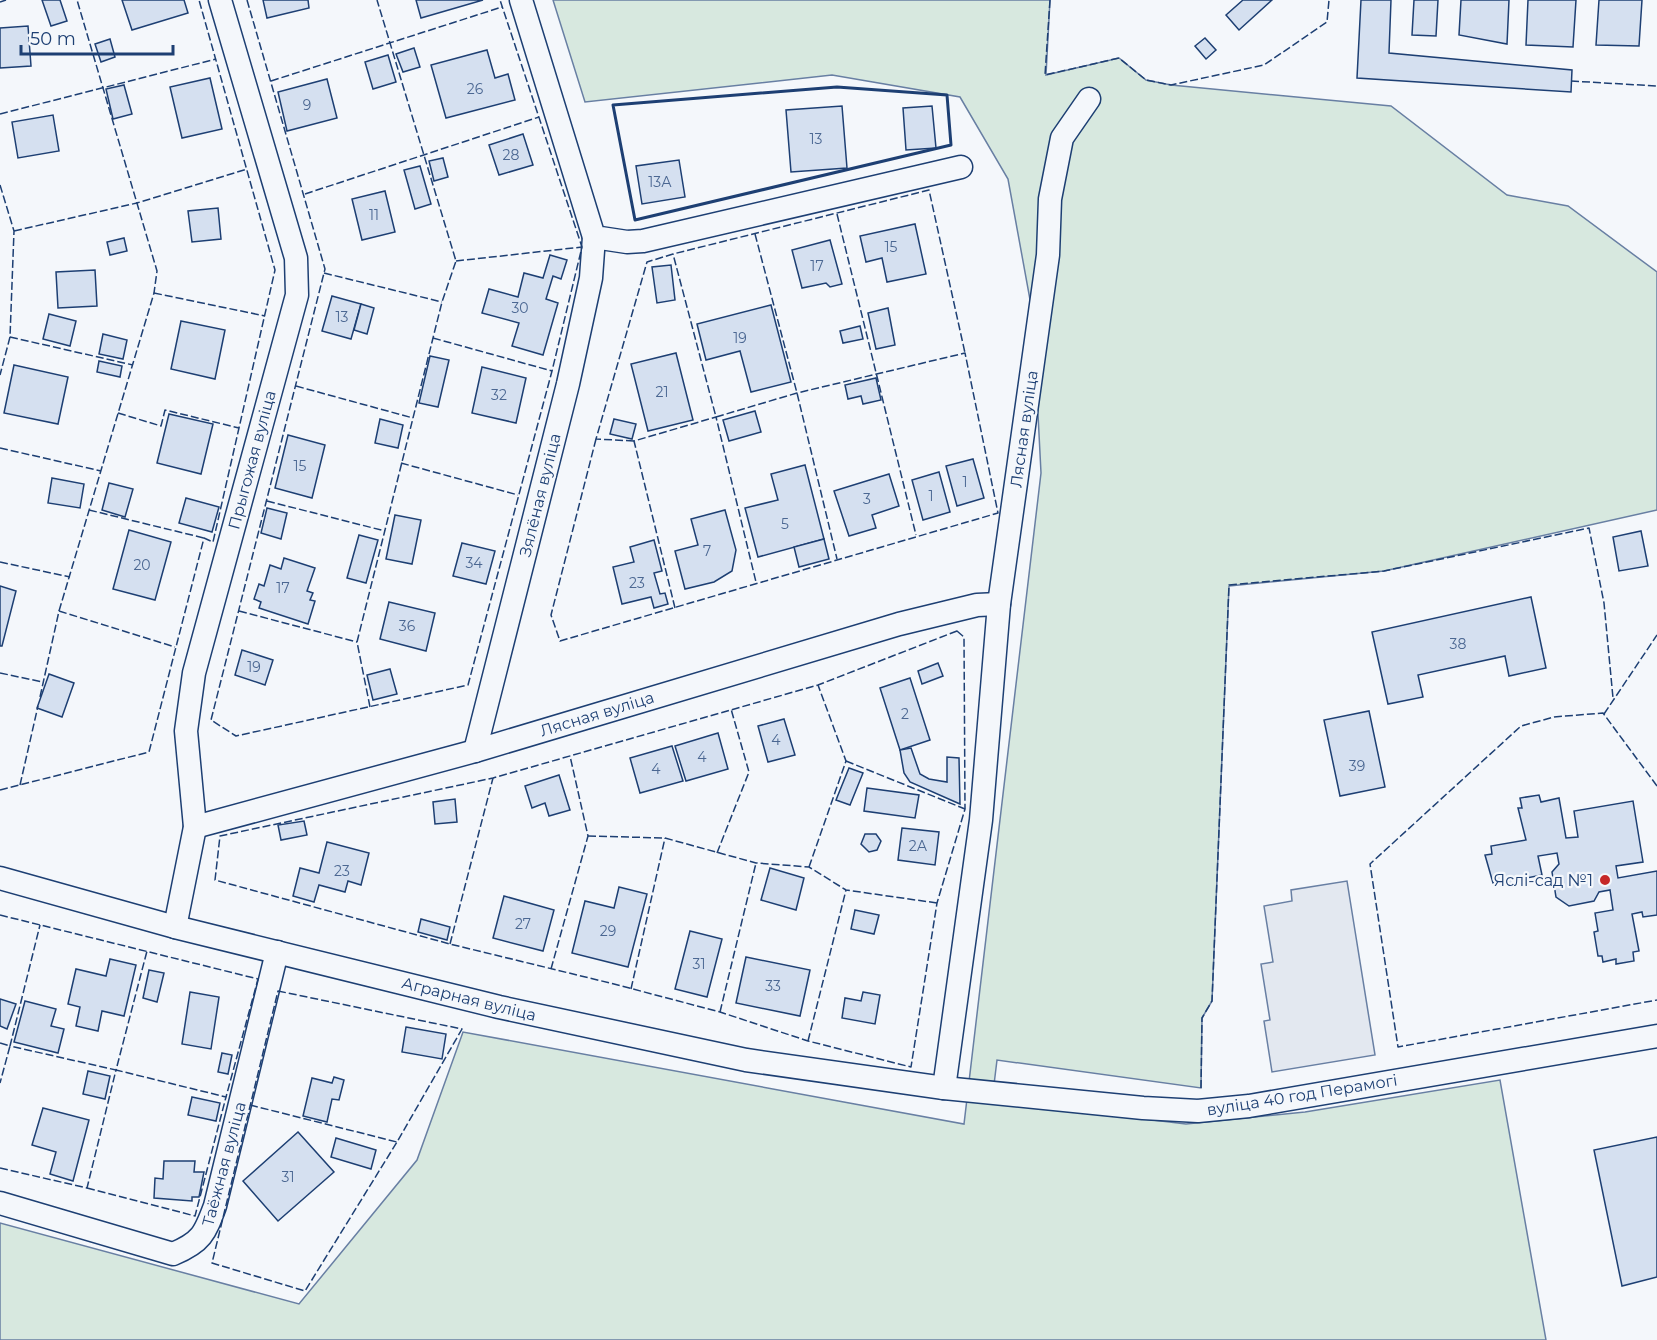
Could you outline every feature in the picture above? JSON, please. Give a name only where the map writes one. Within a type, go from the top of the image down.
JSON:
[{"type":"street","name":"Прыгожая вуліца","points":[[176,927],[195,826],[186,731],[194,673],[297,295],[296,258],[220,0]]},
{"type":"street","name":"Зялёная вуліца","points":[[475,751],[567,384],[591,278],[594,237],[521,0]]},
{"type":"street","name":"Лясная вуліца","points":[[944,1088],[981,820],[999,604],[1048,255],[1050,199],[1062,138],[1089,99]]},
{"type":"street","points":[[594,237],[627,242],[643,241],[961,167]]},
{"type":"street","name":"Лясная вуліца","points":[[195,826],[475,751],[899,624],[977,605],[999,604]]},
{"type":"street","name":"Аграрная вуліца","points":[[0,878],[176,927],[682,1048],[825,1074],[944,1088]]},
{"type":"street","name":"Таёжная вуліца","points":[[0,1203],[173,1254],[190,1247],[204,1236],[215,1206],[277,952]]},
{"type":"street","name":"вуліца 40 год Перамогі","points":[[944,1088],[1108,1105],[1198,1111],[1249,1106],[1657,1036]]},
{"type":"shaded area","points":[[553,0],[1050,0],[1046,75],[1119,58],[1146,80],[1171,85],[1391,106],[1507,195],[1568,206],[1657,272],[1657,510],[1384,571],[1229,586],[1212,1001],[1202,1018],[1201,1088],[997,1060],[992,1101],[1186,1124],[1305,1112],[1500,1080],[1546,1340],[0,1340],[0,1223],[299,1304],[417,1160],[463,1032],[964,1124],[1041,473],[1033,316],[1008,179],[960,97],[832,75],[585,102]]},
{"type":"shaded area","points":[[1347,881],[1375,1055],[1272,1072],[1264,1021],[1270,1020],[1261,964],[1273,962],[1264,906],[1292,901],[1291,890]]},
{"type":"building","points":[[42,0],[60,0],[67,21],[51,26]]},
{"type":"building","points":[[122,0],[184,0],[188,13],[132,30]]},
{"type":"building","points":[[263,0],[308,0],[309,8],[267,18]]},
{"type":"building","points":[[416,0],[483,0],[421,18]]},
{"type":"building","points":[[1243,0],[1272,0],[1239,30],[1226,15]]},
{"type":"building","points":[[1361,0],[1391,0],[1389,53],[1572,70],[1571,92],[1357,78]]},
{"type":"building","points":[[1414,0],[1438,0],[1436,36],[1412,35]]},
{"type":"building","points":[[1461,0],[1509,0],[1507,44],[1459,35]]},
{"type":"building","points":[[1528,0],[1576,0],[1573,47],[1526,45]]},
{"type":"building","points":[[1599,0],[1642,0],[1639,46],[1596,45]]},
{"type":"building","points":[[28,26],[31,66],[0,68],[0,28]]},
{"type":"building","points":[[1205,38],[1216,50],[1206,59],[1195,46]]},
{"type":"building","points":[[110,39],[115,57],[101,62],[95,44]]},
{"type":"building","points":[[414,48],[420,67],[403,72],[396,54]]},
{"type":"building","points":[[487,50],[495,78],[508,74],[515,100],[446,118],[431,65]]},
{"type":"building","points":[[388,55],[396,82],[373,89],[365,62]]},
{"type":"building","points":[[210,78],[222,129],[182,138],[170,87]]},
{"type":"building","points":[[327,79],[337,118],[287,131],[278,92]]},
{"type":"building","points":[[124,85],[132,114],[113,119],[106,89]]},
{"type":"building","points":[[842,106],[847,168],[791,172],[786,110]]},
{"type":"building","points":[[932,106],[936,148],[906,150],[903,108]]},
{"type":"building","points":[[53,115],[59,151],[18,158],[12,122]]},
{"type":"building","points":[[523,134],[533,165],[499,175],[489,145]]},
{"type":"building","points":[[443,158],[448,177],[434,181],[429,161]]},
{"type":"building","points":[[679,160],[685,197],[642,204],[636,166]]},
{"type":"building","points":[[420,166],[431,204],[415,209],[404,170]]},
{"type":"building","points":[[385,191],[395,232],[362,240],[352,199]]},
{"type":"building","points":[[218,208],[221,239],[192,242],[188,211]]},
{"type":"building","points":[[915,224],[926,274],[887,282],[882,258],[866,262],[860,236]]},
{"type":"building","points":[[124,238],[127,251],[110,255],[107,242]]},
{"type":"building","points":[[830,240],[842,284],[830,287],[826,283],[802,288],[792,250]]},
{"type":"building","points":[[550,255],[567,260],[561,279],[553,276],[546,299],[558,303],[543,355],[512,346],[519,323],[482,313],[489,289],[518,297],[524,273],[543,278]]},
{"type":"building","points":[[671,265],[675,300],[657,303],[652,267]]},
{"type":"building","points":[[95,270],[97,306],[58,308],[56,272]]},
{"type":"building","points":[[332,296],[361,304],[351,339],[322,331]]},
{"type":"building","points":[[361,304],[374,308],[367,334],[354,330]]},
{"type":"building","points":[[771,305],[791,382],[751,392],[740,351],[706,360],[697,324]]},
{"type":"building","points":[[888,308],[895,345],[876,349],[868,313]]},
{"type":"building","points":[[49,314],[76,321],[70,346],[43,339]]},
{"type":"building","points":[[181,321],[225,330],[215,379],[171,369]]},
{"type":"building","points":[[860,326],[863,339],[843,343],[840,331]]},
{"type":"building","points":[[103,334],[127,340],[123,359],[99,354]]},
{"type":"building","points":[[676,353],[693,420],[648,431],[631,364]]},
{"type":"building","points":[[430,356],[449,360],[438,407],[419,403]]},
{"type":"building","points":[[99,361],[122,366],[120,377],[97,372]]},
{"type":"building","points":[[14,365],[68,377],[58,424],[4,413]]},
{"type":"building","points":[[482,367],[526,378],[516,423],[472,413]]},
{"type":"building","points":[[876,378],[881,400],[863,404],[861,396],[848,399],[845,385]]},
{"type":"building","points":[[755,411],[761,432],[729,441],[723,420]]},
{"type":"building","points":[[169,414],[213,424],[201,474],[157,463]]},
{"type":"building","points":[[380,419],[403,425],[398,448],[375,443]]},
{"type":"building","points":[[614,419],[636,424],[632,439],[610,434]]},
{"type":"building","points":[[288,435],[325,445],[312,498],[275,488]]},
{"type":"building","points":[[973,459],[984,498],[957,506],[946,466]]},
{"type":"building","points":[[805,465],[824,539],[758,557],[745,508],[778,500],[771,474]]},
{"type":"building","points":[[939,472],[950,512],[923,520],[912,480]]},
{"type":"building","points":[[889,474],[899,506],[872,515],[876,528],[849,536],[834,491]]},
{"type":"building","points":[[52,478],[84,484],[80,508],[48,503]]},
{"type":"building","points":[[109,483],[133,489],[125,517],[102,510]]},
{"type":"building","points":[[186,498],[219,507],[212,532],[179,523]]},
{"type":"building","points":[[267,508],[287,513],[281,539],[261,533]]},
{"type":"building","points":[[725,510],[736,550],[732,571],[714,582],[685,589],[675,551],[698,545],[691,519]]},
{"type":"building","points":[[395,515],[421,520],[412,564],[386,559]]},
{"type":"building","points":[[129,530],[171,542],[155,600],[113,589]]},
{"type":"building","points":[[1641,531],[1648,566],[1619,571],[1613,537]]},
{"type":"building","points":[[359,535],[378,540],[366,583],[347,578]]},
{"type":"building","points":[[824,539],[829,559],[799,567],[794,547]]},
{"type":"building","points":[[654,540],[662,571],[654,573],[660,594],[665,593],[668,604],[654,608],[651,597],[622,604],[613,567],[634,562],[630,547]]},
{"type":"building","points":[[462,543],[495,551],[486,584],[453,576]]},
{"type":"building","points":[[284,558],[315,568],[307,591],[313,593],[310,600],[315,601],[308,624],[259,608],[261,602],[254,599],[259,584],[264,586],[270,565],[281,569]]},
{"type":"building","points":[[0,586],[16,591],[2,646],[0,646]]},
{"type":"building","points":[[1531,597],[1546,668],[1509,676],[1505,656],[1418,675],[1423,697],[1388,704],[1372,632]]},
{"type":"building","points":[[389,602],[435,613],[426,651],[380,639]]},
{"type":"building","points":[[242,650],[273,660],[265,685],[235,675]]},
{"type":"building","points":[[938,663],[943,676],[922,684],[918,671]]},
{"type":"building","points":[[390,669],[397,694],[373,700],[367,675]]},
{"type":"building","points":[[49,674],[74,683],[62,717],[37,708]]},
{"type":"building","points":[[910,678],[930,740],[900,750],[880,688]]},
{"type":"building","points":[[1369,711],[1385,787],[1340,796],[1324,720]]},
{"type":"building","points":[[784,719],[795,755],[768,762],[758,726]]},
{"type":"building","points":[[718,733],[728,769],[686,781],[675,746]]},
{"type":"building","points":[[672,746],[683,781],[640,793],[630,758]]},
{"type":"building","points":[[911,748],[920,774],[929,779],[947,782],[947,757],[959,758],[960,804],[910,782],[904,773],[900,750]]},
{"type":"building","points":[[849,768],[863,773],[850,805],[836,800]]},
{"type":"building","points":[[559,775],[570,810],[549,816],[545,803],[532,808],[525,786]]},
{"type":"building","points":[[867,788],[919,795],[915,818],[864,811]]},
{"type":"building","name":"Яслі-сад №1","points":[[1539,795],[1541,802],[1559,798],[1566,838],[1578,837],[1574,811],[1633,801],[1643,862],[1616,866],[1618,878],[1657,871],[1657,915],[1643,917],[1642,912],[1632,914],[1639,951],[1633,952],[1634,961],[1616,964],[1616,959],[1603,962],[1602,956],[1598,956],[1594,932],[1598,931],[1595,913],[1613,910],[1610,890],[1599,892],[1594,901],[1569,906],[1556,897],[1552,872],[1559,864],[1557,853],[1538,856],[1542,875],[1522,879],[1523,882],[1501,886],[1500,882],[1493,883],[1485,855],[1492,854],[1491,846],[1526,840],[1518,808],[1522,808],[1520,798]]},
{"type":"building","points":[[455,799],[457,822],[435,824],[433,802]]},
{"type":"building","points":[[304,821],[307,835],[281,840],[278,825]]},
{"type":"building","points":[[902,828],[939,832],[935,865],[898,860]]},
{"type":"building","points":[[865,834],[876,834],[881,841],[877,850],[869,852],[861,844]]},
{"type":"building","points":[[327,842],[369,853],[361,885],[348,881],[345,892],[319,885],[314,902],[293,896],[300,868],[319,873]]},
{"type":"building","points":[[770,868],[804,878],[796,910],[761,900]]},
{"type":"building","points":[[619,887],[647,894],[628,967],[572,953],[585,901],[614,908]]},
{"type":"building","points":[[504,896],[554,910],[543,951],[493,938]]},
{"type":"building","points":[[855,910],[879,915],[874,934],[851,929]]},
{"type":"building","points":[[421,919],[450,927],[447,940],[418,932]]},
{"type":"building","points":[[690,931],[722,939],[707,997],[675,989]]},
{"type":"building","points":[[746,957],[810,970],[800,1016],[736,1003]]},
{"type":"building","points":[[110,959],[136,965],[124,1016],[102,1011],[98,1031],[76,1026],[80,1007],[68,1004],[76,969],[106,976]]},
{"type":"building","points":[[149,970],[164,973],[157,1002],[143,998]]},
{"type":"building","points":[[190,992],[219,997],[211,1049],[182,1044]]},
{"type":"building","points":[[863,992],[880,995],[875,1024],[842,1018],[845,998],[861,1001]]},
{"type":"building","points":[[0,999],[16,1004],[7,1029],[0,1026]]},
{"type":"building","points":[[25,1001],[56,1009],[51,1026],[64,1029],[58,1053],[14,1042]]},
{"type":"building","points":[[406,1027],[446,1034],[442,1059],[402,1052]]},
{"type":"building","points":[[222,1053],[232,1055],[228,1074],[218,1072]]},
{"type":"building","points":[[88,1071],[110,1076],[105,1099],[83,1094]]},
{"type":"building","points":[[334,1077],[344,1080],[339,1100],[332,1099],[327,1122],[303,1116],[312,1078],[332,1083]]},
{"type":"building","points":[[192,1097],[220,1103],[216,1121],[188,1115]]},
{"type":"building","points":[[43,1108],[89,1120],[73,1181],[50,1174],[56,1152],[32,1145]]},
{"type":"building","points":[[298,1132],[334,1172],[278,1221],[243,1181]]},
{"type":"building","points":[[1657,1137],[1657,1277],[1622,1286],[1594,1150]]},
{"type":"building","points":[[336,1138],[376,1150],[371,1169],[331,1157]]},
{"type":"building","points":[[164,1161],[195,1161],[194,1172],[204,1172],[199,1197],[192,1197],[192,1201],[154,1198],[155,1178],[163,1179]]},
{"type":"fence","points":[[0,2],[6,0]]},
{"type":"fence","points":[[59,611],[154,293],[157,271],[77,0]]},
{"type":"fence","points":[[0,790],[149,752],[204,538],[213,542],[275,270],[199,0]]},
{"type":"fence","points":[[247,0],[325,269],[211,720],[236,736],[468,685],[552,371],[582,247],[500,0]]},
{"type":"fence","points":[[370,707],[357,642],[442,302],[456,261],[377,0]]},
{"type":"fence","points":[[1050,0],[1045,75],[1119,58],[1146,80],[1171,85],[1264,65],[1327,22],[1329,0]]},
{"type":"fence","points":[[271,81],[502,7]]},
{"type":"fence","points":[[0,114],[216,59]]},
{"type":"fence","points":[[1571,81],[1657,86]]},
{"type":"fence","points":[[305,194],[539,117]]},
{"type":"fence","points":[[14,231],[137,203],[247,169]]},
{"type":"fence","points":[[0,185],[14,231],[10,337],[0,375]]},
{"type":"fence","points":[[634,441],[596,439],[647,262],[673,254],[929,190],[965,353]]},
{"type":"fence","points":[[837,214],[916,535]]},
{"type":"fence","points":[[755,234],[797,393],[837,559]]},
{"type":"fence","points":[[456,261],[582,247]]},
{"type":"fence","points":[[596,439],[551,615],[560,641],[998,513],[965,353],[797,393],[716,417],[673,254]]},
{"type":"fence","points":[[324,273],[442,302]]},
{"type":"fence","points":[[154,293],[265,316]]},
{"type":"fence","points":[[10,337],[133,365]]},
{"type":"fence","points":[[433,338],[552,371]]},
{"type":"fence","points":[[296,386],[413,418]]},
{"type":"fence","points":[[118,413],[161,426],[165,410],[239,428]]},
{"type":"fence","points":[[675,608],[634,441],[716,417],[756,582]]},
{"type":"fence","points":[[0,448],[101,471]]},
{"type":"fence","points":[[401,463],[518,495]]},
{"type":"fence","points":[[267,501],[385,531]]},
{"type":"fence","points":[[89,510],[204,538]]},
{"type":"fence","points":[[1201,1088],[1202,1018],[1212,1001],[1229,585],[1384,571],[1589,528],[1604,603],[1613,698]]},
{"type":"fence","points":[[0,562],[70,577]]},
{"type":"fence","points":[[40,697],[59,611],[175,647]]},
{"type":"fence","points":[[239,611],[357,642]]},
{"type":"fence","points":[[957,631],[964,637],[965,809],[937,903],[911,1067],[808,1041],[720,1012],[450,944],[215,880],[220,836],[493,778],[818,685],[957,631]]},
{"type":"fence","points":[[1604,714],[1657,635]]},
{"type":"fence","points":[[0,673],[43,682]]},
{"type":"fence","points":[[809,867],[846,761],[818,685]]},
{"type":"fence","points":[[20,785],[38,706]]},
{"type":"fence","points":[[717,853],[749,772],[731,709]]},
{"type":"fence","points":[[1657,786],[1603,713],[1554,717],[1521,726],[1370,864],[1398,1047],[1657,1000]]},
{"type":"fence","points":[[551,969],[588,836],[570,756]]},
{"type":"fence","points":[[846,761],[965,809]]},
{"type":"fence","points":[[450,944],[493,778]]},
{"type":"fence","points":[[588,836],[665,838],[756,863],[809,867],[846,890],[937,903]]},
{"type":"fence","points":[[631,989],[665,838]]},
{"type":"fence","points":[[720,1012],[756,863]]},
{"type":"fence","points":[[808,1041],[846,890]]},
{"type":"fence","points":[[0,915],[258,979],[226,1097]]},
{"type":"fence","points":[[0,1168],[87,1188],[116,1070],[10,1046],[40,925]]},
{"type":"fence","points":[[87,1188],[195,1216],[226,1097],[116,1070],[147,951]]},
{"type":"fence","points":[[278,991],[462,1029],[397,1142],[305,1291],[212,1263],[278,991]]},
{"type":"fence","points":[[0,1043],[10,1046],[0,1083]]},
{"type":"fence","points":[[250,1105],[397,1142]]},
{"type":"wall","points":[[837,87],[947,95],[951,145],[635,220],[613,105],[837,87]]},
{"type":"place","name":"Яслі-сад №1","points":[[1605,880]]}]
